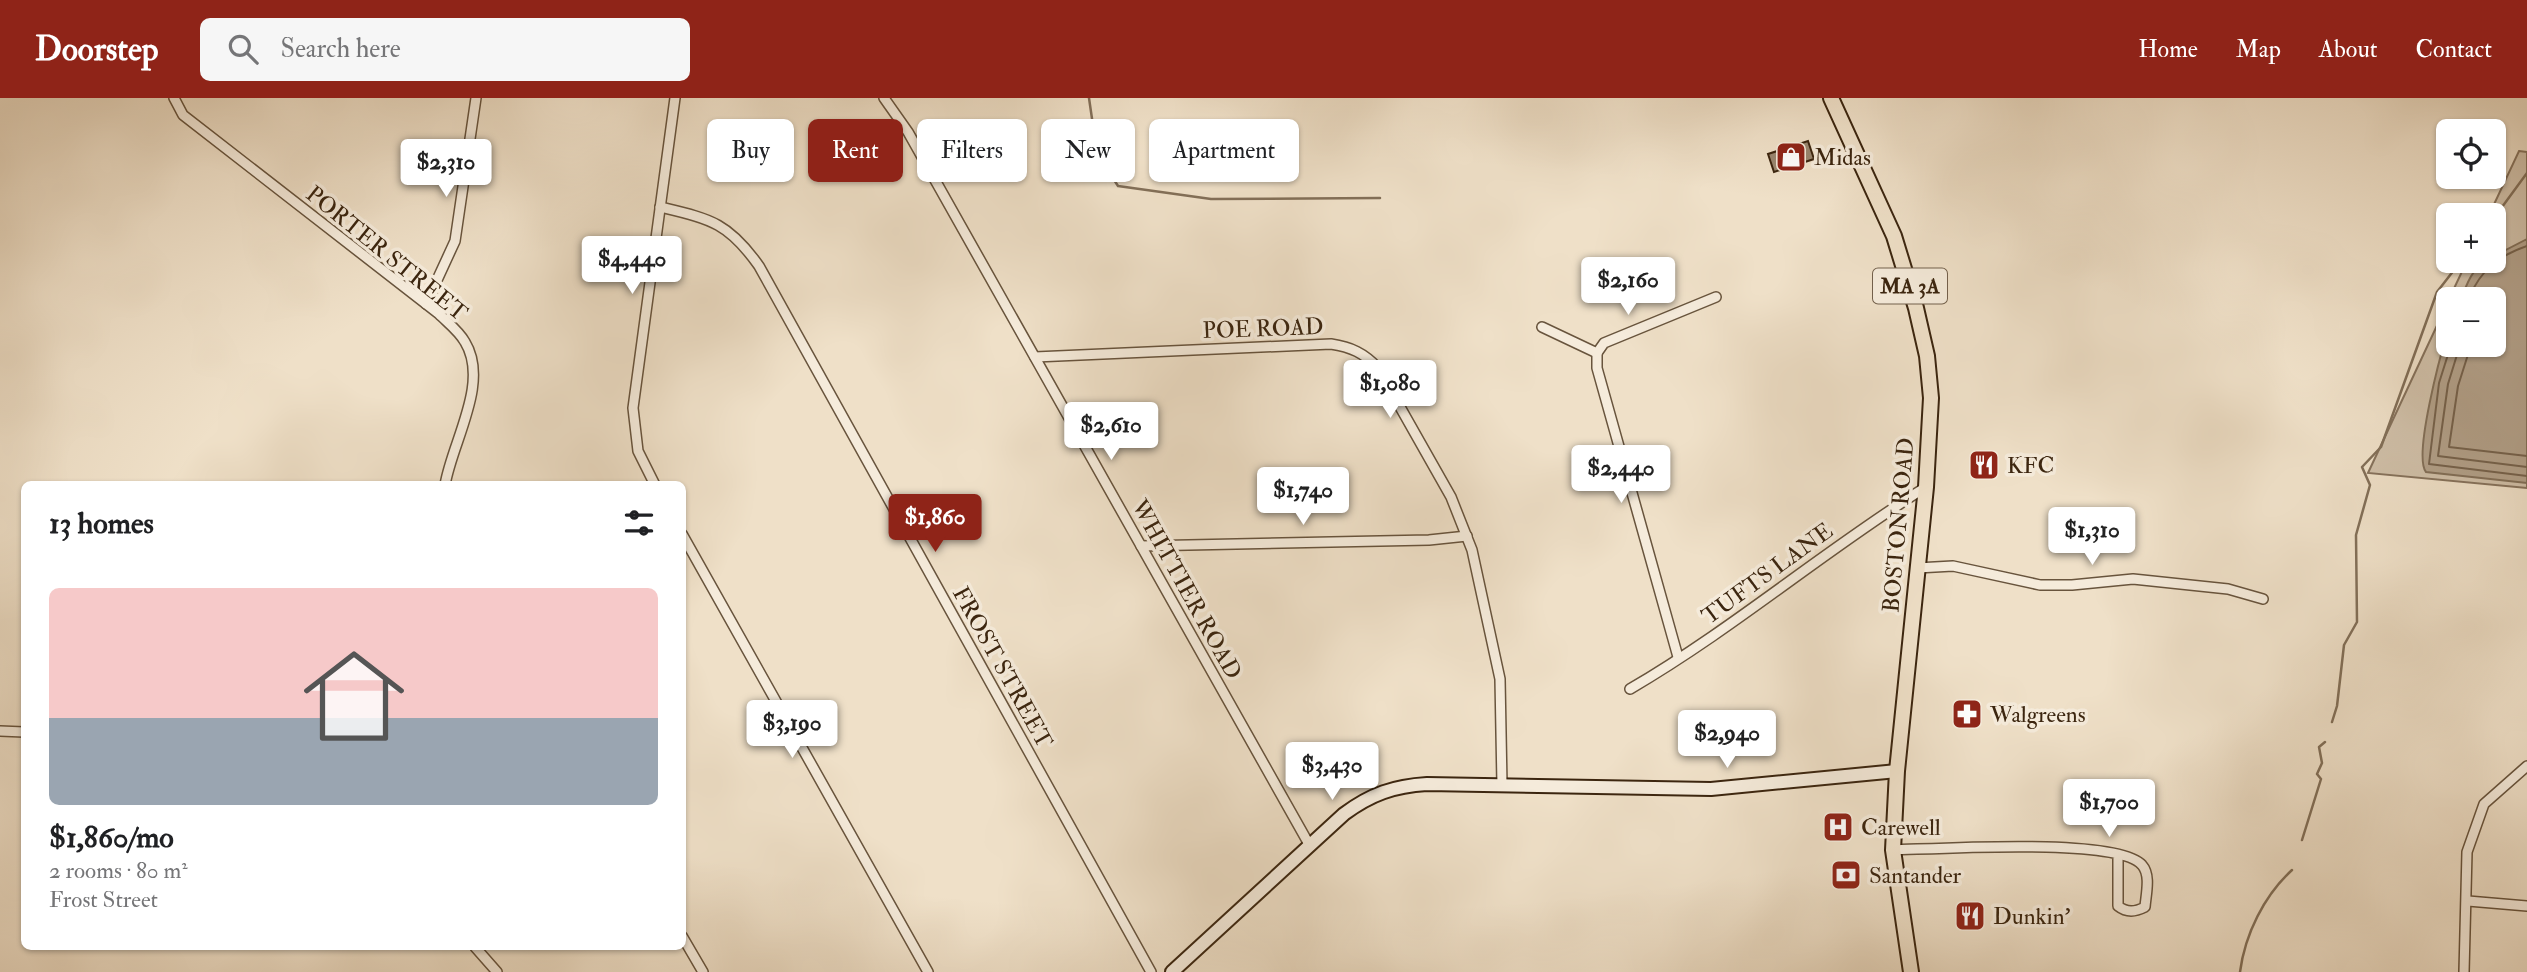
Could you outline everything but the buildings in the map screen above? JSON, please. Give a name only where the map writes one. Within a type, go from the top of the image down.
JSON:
[{"type":"main road","name":"BOSTON ROAD","points":[[1831,98],[1894,236],[1916,308],[1927,356],[1931,398],[1926,487],[1897,771],[1893,850],[1911,972]]},
{"type":"street","name":"PORTER STREET","points":[[174,98],[183,115],[426,304],[459,333],[472,358],[474,384],[446,481]]},
{"type":"street","points":[[426,304],[455,241],[476,98]]},
{"type":"street","points":[[653,481],[638,451],[633,408],[675,98]]},
{"type":"street","name":"WHITTIER ROAD","points":[[884,98],[908,132],[1310,846]]},
{"type":"street","name":"FROST STREET","points":[[660,207],[719,224],[741,242],[759,266],[1151,972]]},
{"type":"street","points":[[1678,657],[1597,368],[1597,353],[1604,343],[1716,297]]},
{"type":"street","points":[[1542,327],[1597,353]]},
{"type":"street","name":"POE ROAD","points":[[1035,357],[1300,345],[1347,347],[1368,358],[1378,368],[1451,497],[1472,550],[1500,680],[1502,785]]},
{"type":"street","name":"TUFTS LANE","points":[[1630,690],[1708,640],[1868,524],[1926,487]]},
{"type":"street","points":[[1141,546],[1429,540],[1467,536]]},
{"type":"street","points":[[686,541],[928,972]]},
{"type":"street","points":[[1917,568],[1953,566],[2040,584],[2072,586],[2133,579],[2228,589],[2263,599]]},
{"type":"street","points":[[0,731],[21,732]]},
{"type":"street","points":[[2464,972],[2468,901],[2467,852],[2484,804],[2527,766]]},
{"type":"street","points":[[1172,972],[1345,814],[1383,790],[1427,784],[1711,789],[1897,771]]},
{"type":"street","points":[[1893,850],[2049,845],[2118,856],[2137,861],[2145,868],[2147,881],[2144,907],[2136,911],[2124,911],[2118,906],[2118,856]]},
{"type":"street","points":[[2468,901],[2527,906]]},
{"type":"street","points":[[686,943],[703,972]]},
{"type":"street","points":[[478,950],[497,972]]},
{"type":"shaded area","points":[[2519,151],[2527,152],[2527,488],[2368,473],[2436,328],[2436,357],[2506,357],[2506,287],[2455,287],[2461,273],[2506,273],[2506,203],[2495,203],[2501,189],[2506,189],[2506,179]]},
{"type":"water","points":[[2527,239],[2527,483],[2426,472],[2423,462],[2425,426],[2441,357],[2506,357],[2506,287],[2466,287],[2473,273],[2506,273],[2506,250]]},
{"type":"waterway","points":[[1089,98],[1097,153],[1118,186],[1211,199],[1380,198]]},
{"type":"waterway","points":[[2505,203],[2527,173]]},
{"type":"waterway","points":[[2332,722],[2337,706],[2344,645],[2357,622],[2356,535],[2370,485],[2362,467],[2381,447],[2437,292],[2452,273]]},
{"type":"waterway","points":[[2302,840],[2321,779],[2317,774],[2322,763],[2319,747],[2325,742]]},
{"type":"waterway","points":[[2240,972],[2246,944],[2257,916],[2292,870]]},
{"type":"place","name":"Midas","points":[[1791,157]]},
{"type":"place","name":"KFC","points":[[1984,465]]},
{"type":"place","name":"Walgreens","points":[[1967,714]]},
{"type":"place","name":"Carewell","points":[[1838,827]]},
{"type":"place","name":"Santander","points":[[1846,875]]},
{"type":"place","name":"Dunkin'","points":[[1970,916]]}]
